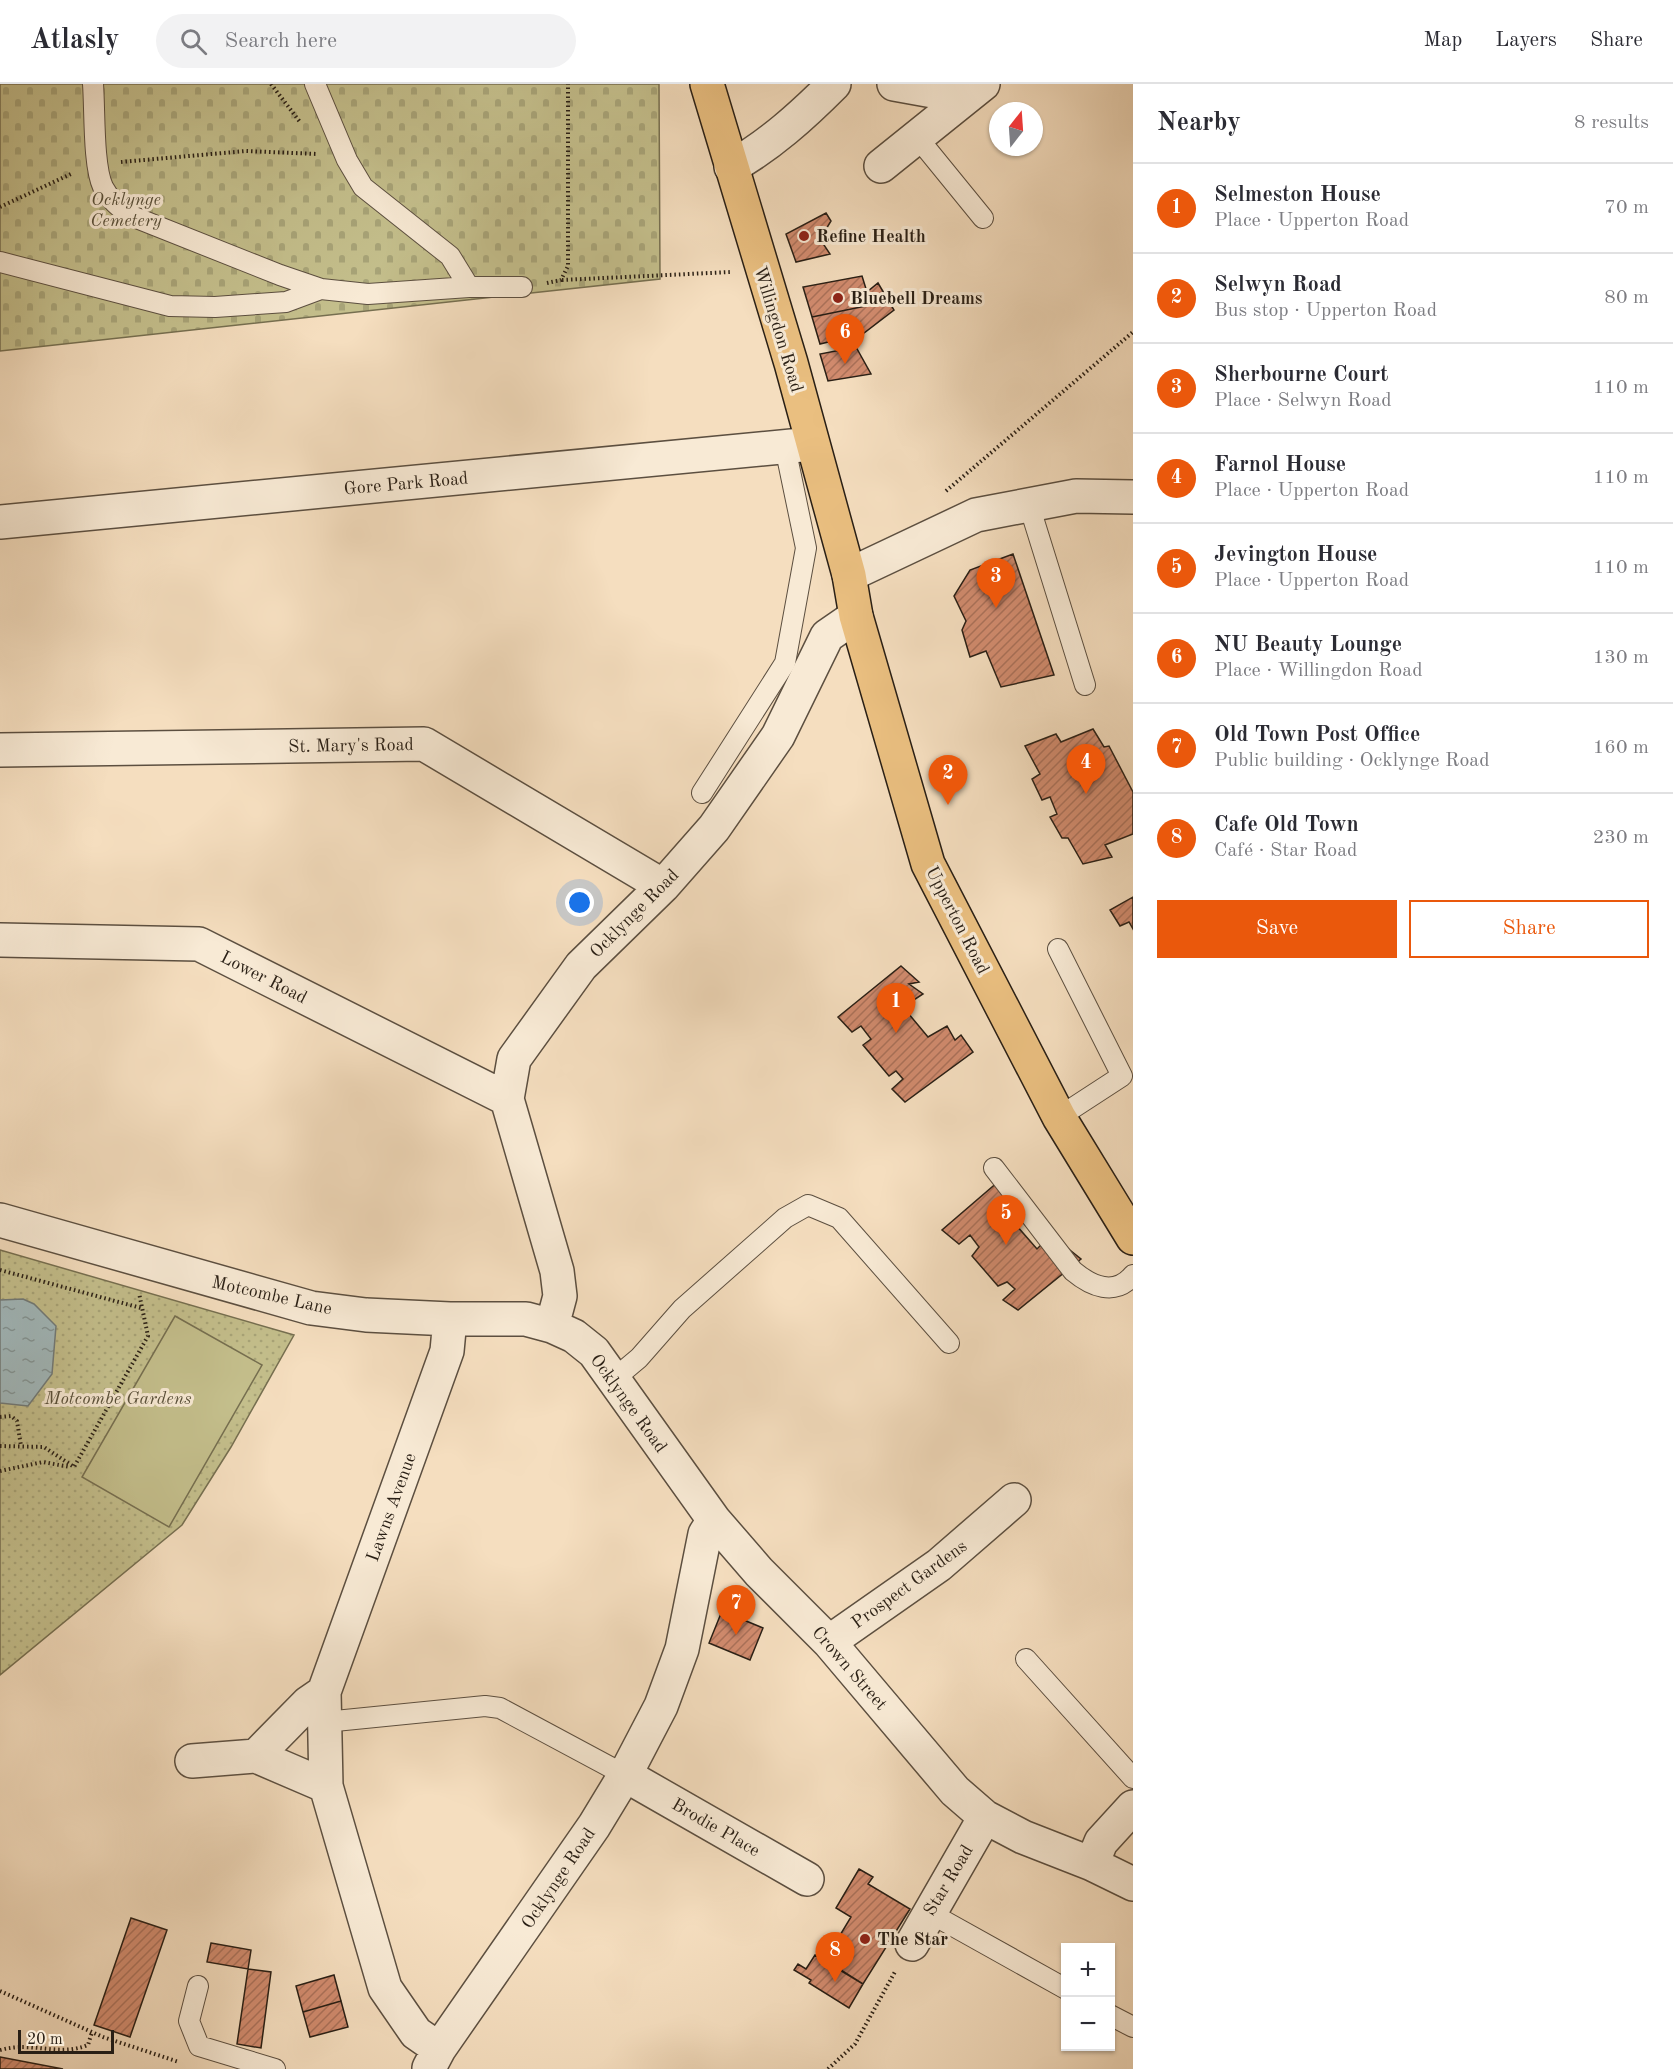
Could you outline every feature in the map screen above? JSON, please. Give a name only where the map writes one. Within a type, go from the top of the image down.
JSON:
[{"type":"main road","name":"Willingdon Road","points":[[707,84],[762,272],[799,445],[849,575]]},
{"type":"main road","name":"Upperton Road","points":[[849,575],[856,616],[928,864],[1059,1117],[1133,1238]]},
{"type":"street","points":[[730,167],[752,155],[800,119],[834,84]]},
{"type":"street","points":[[894,84],[974,90]]},
{"type":"street","points":[[881,166],[974,90]]},
{"type":"street","name":"Gore Park Road","points":[[0,522],[799,445]]},
{"type":"street","points":[[849,575],[976,515],[1076,496],[1133,497]]},
{"type":"street","name":"Ocklynge Road","points":[[434,2059],[594,1826],[661,1706],[682,1649],[705,1534],[714,1520],[594,1352],[574,1335],[552,1326],[560,1296],[557,1270],[507,1099],[514,1059],[581,966],[663,886],[714,828],[778,736],[827,636],[856,616]]},
{"type":"street","name":"St. Mary's Road","points":[[0,750],[424,744],[663,886]]},
{"type":"street","name":"Lower Road","points":[[0,940],[198,944],[507,1099]]},
{"type":"street","name":"Motcombe Lane","points":[[0,1220],[311,1308],[366,1315],[450,1319],[526,1319],[552,1326]]},
{"type":"street","name":"Lawns Avenue","points":[[434,2059],[386,1988],[326,1786],[325,1707],[447,1351],[450,1319]]},
{"type":"street","name":"Prospect Gardens","points":[[829,1642],[939,1565],[1014,1500]]},
{"type":"street","name":"Crown Street","points":[[714,1520],[759,1572],[829,1642],[955,1791],[985,1817],[1023,1837],[1092,1864],[1133,1884]]},
{"type":"street","points":[[256,1756],[308,1703],[325,1707]]},
{"type":"street","points":[[192,1761],[256,1756],[326,1786]]},
{"type":"street","name":"Brodie Place","points":[[625,1774],[807,1879]]},
{"type":"street","points":[[1092,1864],[1101,1842],[1133,1807]]},
{"type":"street","name":"Star Road","points":[[912,1944],[928,1912],[985,1817]]},
{"type":"lane","points":[[93,84],[99,168],[103,187],[114,202],[129,215],[321,289],[368,294],[469,287],[522,287]]},
{"type":"lane","points":[[315,84],[347,160],[363,187],[450,256],[469,287]]},
{"type":"lane","points":[[917,137],[983,218]]},
{"type":"lane","points":[[0,262],[170,306],[214,307],[286,302],[321,289]]},
{"type":"lane","points":[[702,793],[784,663],[806,548],[799,445]]},
{"type":"lane","points":[[1029,505],[1085,685]]},
{"type":"lane","points":[[1058,949],[1127,1074],[1059,1117]]},
{"type":"lane","points":[[994,1168],[1073,1271],[1089,1284],[1108,1289],[1128,1280],[1133,1275]]},
{"type":"lane","points":[[614,1379],[639,1358],[682,1309],[785,1218],[808,1205],[838,1218],[949,1343]]},
{"type":"lane","points":[[1026,1659],[1133,1778]]},
{"type":"lane","points":[[325,1707],[485,1706],[500,1708],[625,1774]]},
{"type":"lane","points":[[928,1912],[1061,1987]]},
{"type":"lane","points":[[198,1986],[189,2021],[199,2046],[275,2069]]},
{"type":"lane","points":[[1115,2018],[1133,2027]]},
{"type":"path","points":[[561,280],[568,266],[568,84]]},
{"type":"path","points":[[0,207],[69,174],[113,163],[246,151],[311,153],[347,160]]},
{"type":"path","points":[[522,287],[561,280],[762,272]]},
{"type":"path","points":[[939,497],[1133,332]]},
{"type":"path","points":[[74,1467],[148,1336],[141,1308],[135,1259]]},
{"type":"path","points":[[0,1270],[141,1308]]},
{"type":"path","points":[[0,1417],[11,1416],[17,1421],[21,1446]]},
{"type":"path","points":[[0,1446],[44,1447],[74,1467]]},
{"type":"path","points":[[0,1471],[43,1462],[74,1467]]},
{"type":"path","points":[[828,2069],[855,2043],[912,1944]]},
{"type":"path","points":[[0,1990],[92,2032],[189,2066]]},
{"type":"path","points":[[0,2050],[18,2045],[73,2051],[88,2045],[92,2032]]},
{"type":"green space","name":"Ocklynge Cemetery","points":[[0,84],[659,84],[660,279],[0,351]]},
{"type":"green space","name":"Motcombe Gardens","points":[[0,1250],[294,1335],[231,1447],[182,1525],[0,1675]]},
{"type":"green space","points":[[175,1316],[262,1365],[169,1527],[82,1477]]},
{"type":"water","points":[[23,1299],[34,1304],[56,1326],[52,1374],[28,1406],[0,1403],[0,1300]]},
{"type":"building","name":"Refine Health","points":[[826,213],[831,221],[820,239],[830,254],[796,262],[786,234]]},
{"type":"building","name":"Bluebell Dreams","points":[[862,276],[871,305],[812,317],[803,287]]},
{"type":"building","points":[[878,283],[894,310],[864,333],[820,344],[812,317],[871,305],[867,292]]},
{"type":"building","points":[[856,347],[871,374],[828,381],[820,354]]},
{"type":"building","points":[[1013,554],[1054,675],[1001,687],[986,651],[970,657],[962,630],[966,621],[954,596],[970,570]]},
{"type":"building","points":[[1093,729],[1104,747],[1109,746],[1133,792],[1133,834],[1105,845],[1112,857],[1083,864],[1068,838],[1062,838],[1050,817],[1057,814],[1050,797],[1042,800],[1032,779],[1040,774],[1025,746],[1056,734],[1061,742]]},
{"type":"building","points":[[1133,897],[1133,929],[1129,922],[1120,926],[1110,910]]},
{"type":"building","points":[[901,966],[919,982],[909,984],[923,994],[903,1007],[928,1037],[947,1026],[955,1040],[961,1035],[973,1052],[905,1102],[892,1089],[903,1079],[896,1071],[889,1076],[863,1045],[871,1039],[861,1026],[852,1032],[838,1017]]},
{"type":"building","points":[[999,1181],[1028,1206],[1009,1217],[1037,1249],[1051,1235],[1081,1259],[1018,1310],[1003,1300],[1015,1289],[1007,1282],[998,1286],[972,1256],[979,1247],[970,1235],[959,1244],[942,1230]]},
{"type":"building","points":[[722,1611],[763,1628],[750,1660],[709,1643]]},
{"type":"building","name":"The Star","points":[[859,1869],[873,1877],[868,1884],[910,1909],[863,1984],[825,1960],[851,1917],[836,1908]]},
{"type":"building","points":[[131,1918],[167,1930],[130,2037],[94,2025]]},
{"type":"building","points":[[211,1943],[251,1950],[248,1969],[207,1962]]},
{"type":"building","points":[[815,1955],[863,1984],[849,2008],[809,1983],[811,1980],[794,1970],[798,1964],[806,1969]]},
{"type":"building","points":[[248,1969],[271,1972],[261,2048],[237,2044]]},
{"type":"building","points":[[334,1975],[341,2001],[303,2012],[296,1986]]},
{"type":"building","points":[[341,2001],[348,2027],[310,2037],[303,2012]]},
{"type":"building","points":[[0,2057],[63,2069],[0,2069]]},
{"type":"place","name":"Refine Health","points":[[804,236]]},
{"type":"place","name":"Bluebell Dreams","points":[[838,298]]},
{"type":"place","name":"NU Beauty Lounge","points":[[845,364]]},
{"type":"place","name":"Sherbourne Court","points":[[996,608]]},
{"type":"place","name":"Farnol House","points":[[1086,794]]},
{"type":"place","name":"Selwyn Road","points":[[948,805]]},
{"type":"place","name":"Selmeston House","points":[[896,1033]]},
{"type":"place","name":"Jevington House","points":[[1006,1245]]},
{"type":"place","name":"Old Town Post Office","points":[[736,1635]]},
{"type":"place","name":"The Star","points":[[865,1939]]},
{"type":"place","name":"Cafe Old Town","points":[[835,1982]]}]
